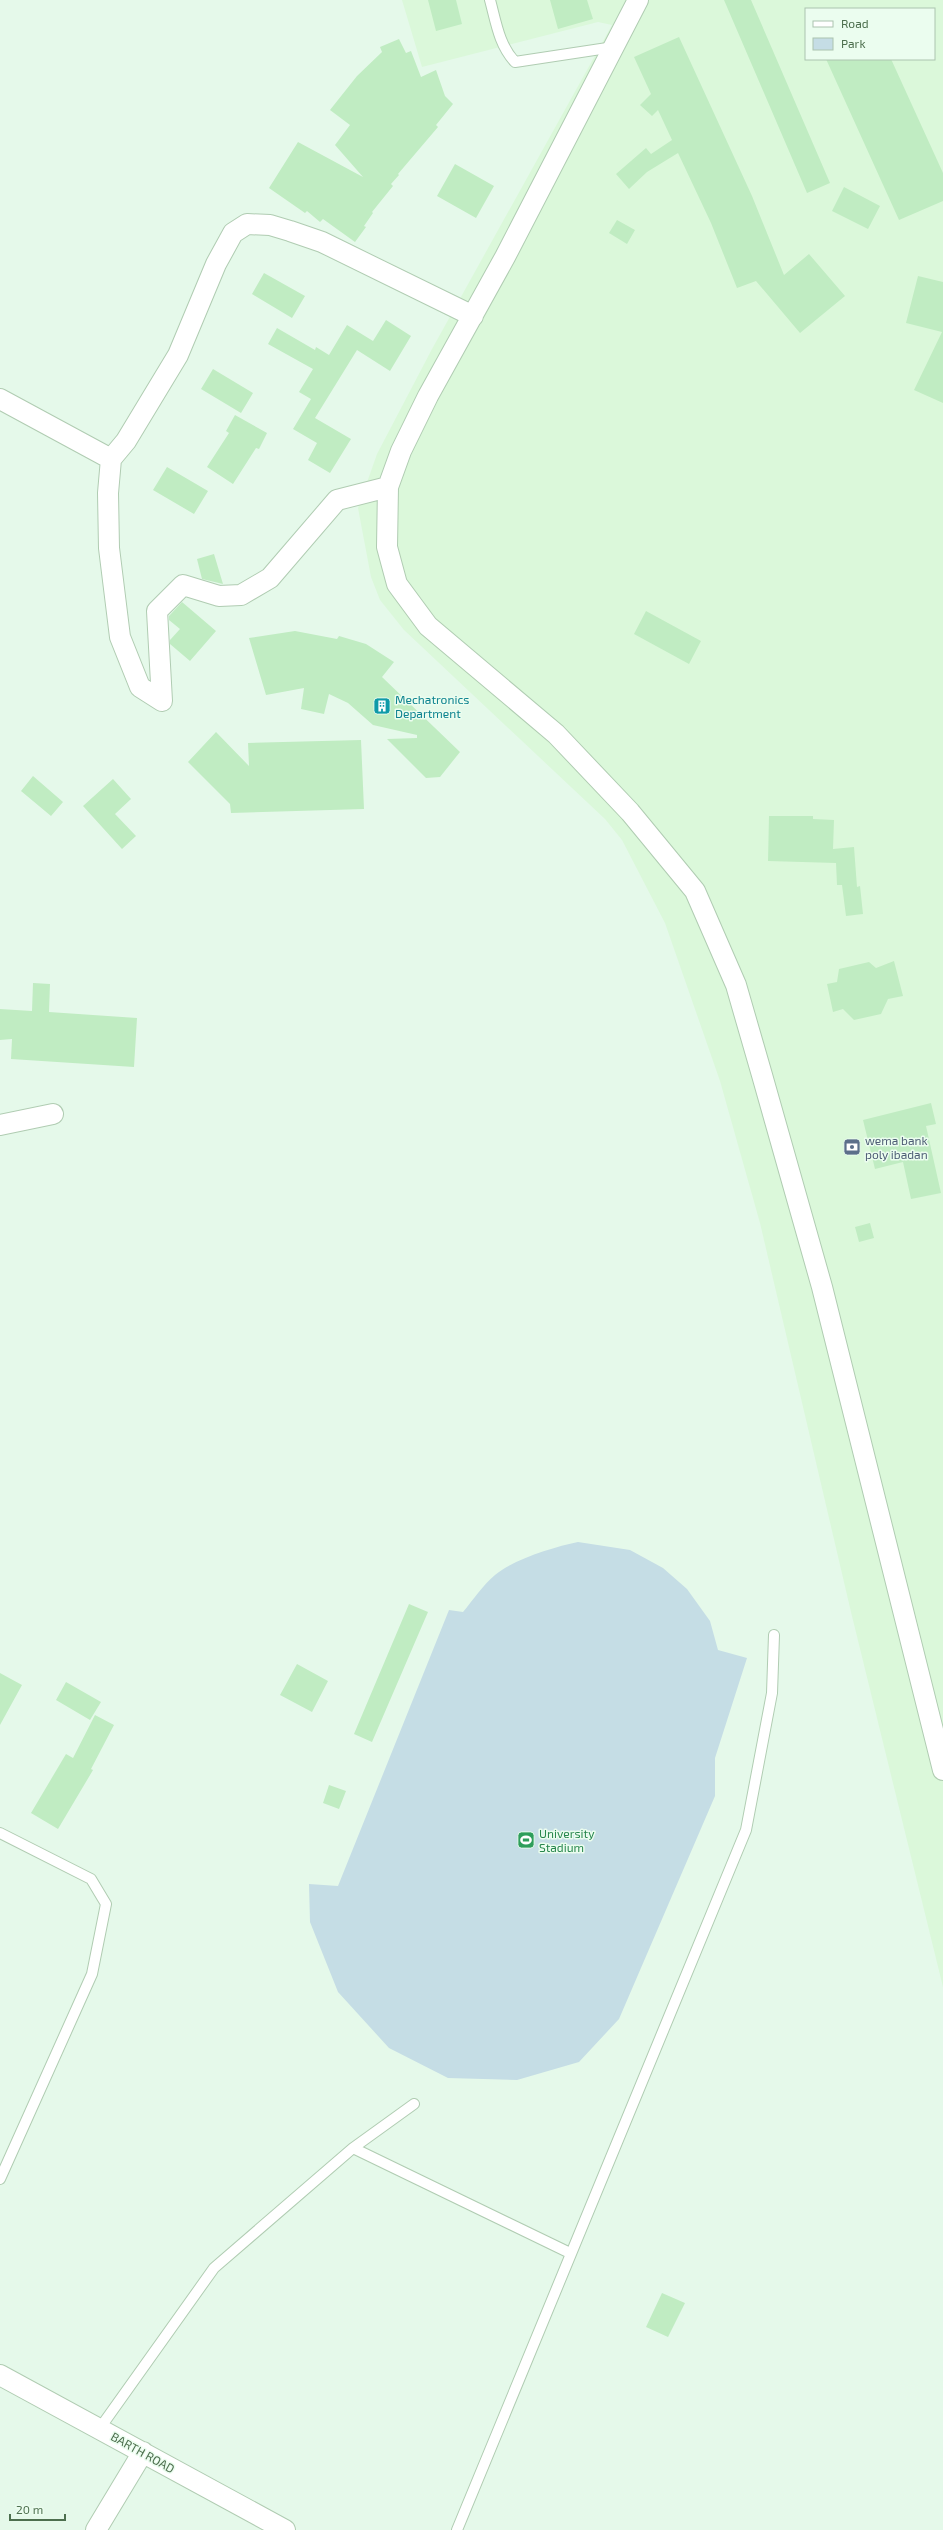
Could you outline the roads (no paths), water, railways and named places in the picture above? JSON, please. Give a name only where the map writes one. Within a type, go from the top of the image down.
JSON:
[{"type":"street","points":[[638,0],[473,316],[428,396],[402,451],[388,487],[388,547],[396,584],[424,620],[556,734],[630,812],[695,891],[736,985],[822,1287],[943,1770]]},
{"type":"street","points":[[388,487],[337,500],[270,578],[241,595],[219,596],[183,585],[157,611],[162,702],[140,687],[120,636],[109,548],[108,492],[111,459],[126,441],[178,355],[216,264],[233,233],[247,224],[270,226],[322,242],[473,316]]},
{"type":"street","points":[[0,399],[111,459]]},
{"type":"street","points":[[0,1125],[53,1114]]},
{"type":"street","name":"BARTH ROAD","points":[[0,2375],[100,2428],[284,2530]]},
{"type":"street","points":[[96,2530],[143,2452]]},
{"type":"lane","points":[[490,0],[500,38],[507,53],[515,62],[614,47]]},
{"type":"lane","points":[[457,2530],[570,2253],[746,1830],[772,1693],[774,1634]]},
{"type":"lane","points":[[0,1833],[90,1879],[106,1904],[92,1974],[0,2179]]},
{"type":"lane","points":[[100,2428],[214,2268],[353,2148],[414,2104]]},
{"type":"lane","points":[[353,2148],[570,2253]]},
{"type":"place","name":"Mechatronics Department","points":[[382,706]]},
{"type":"place","name":"wema bank poly ibadan","points":[[852,1147]]},
{"type":"place","name":"University Stadium","points":[[526,1840]]}]
